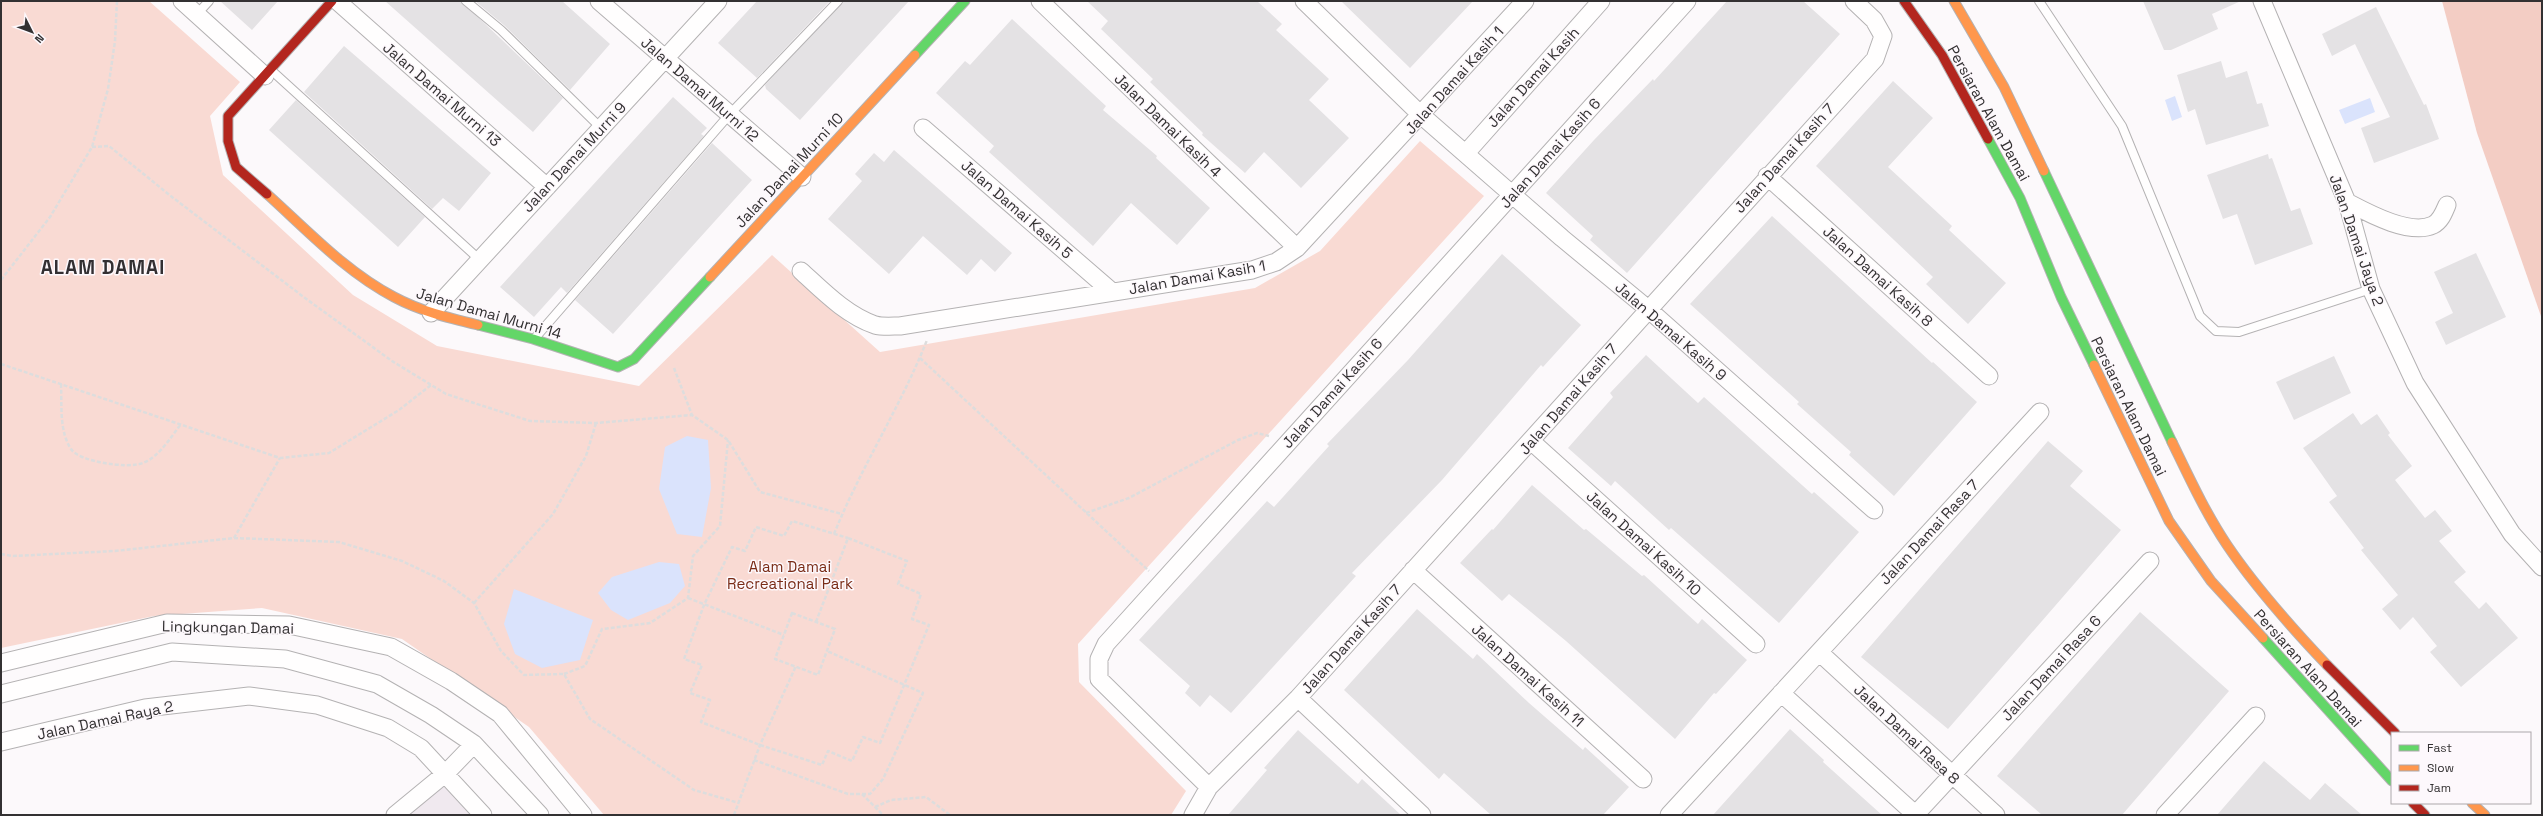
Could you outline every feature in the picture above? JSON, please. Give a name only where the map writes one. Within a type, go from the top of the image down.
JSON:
[{"type":"street","points":[[182,1],[267,73],[332,1]]},
{"type":"street","name":"Jalan Damai Murni 13","points":[[337,1],[547,186]]},
{"type":"street","name":"Jalan Damai Murni 12","points":[[599,1],[802,177]]},
{"type":"street","name":"Jalan Damai Murni 9","points":[[431,313],[718,1]]},
{"type":"street","name":"Jalan Damai Murni 10","points":[[634,359],[965,1]]},
{"type":"street","name":"Jalan Damai Kasih 4","points":[[1040,1],[1296,248]]},
{"type":"street","name":"Jalan Damai Kasih 9","points":[[1304,1],[1422,115],[1513,193],[1562,238],[1648,309],[1874,510]]},
{"type":"street","name":"Jalan Damai Kasih 1","points":[[801,271],[838,304],[877,326],[900,326],[1111,291],[1252,270],[1276,262],[1296,248],[1422,115],[1525,1]]},
{"type":"street","name":"Jalan Damai Kasih","points":[[1466,153],[1601,1]]},
{"type":"street","name":"Jalan Damai Kasih 6","points":[[1209,787],[1099,679],[1099,659],[1106,644],[1687,1]]},
{"type":"street","name":"Jalan Damai Kasih 7","points":[[1193,815],[1209,787],[1298,698],[1531,441],[1767,176],[1875,59],[1883,36],[1874,20],[1854,1]]},
{"type":"street","name":"Persiaran Alam Damai","points":[[1904,1],[1942,55],[2020,198],[2061,297],[2169,521],[2211,581],[2391,780]]},
{"type":"street","name":"Persiaran Alam Damai","points":[[1954,1],[2004,87],[2195,491],[2228,546],[2292,627],[2364,704],[2394,732]]},
{"type":"street","name":"Jalan Damai Jaya 2","points":[[2262,1],[2347,202],[2371,289],[2415,383],[2512,534],[2542,567]]},
{"type":"street","name":"Jalan Damai Murni 14","points":[[267,73],[228,116],[228,141],[236,167],[362,278],[395,298],[431,313],[533,339],[618,367],[634,359]]},
{"type":"street","name":"Jalan Damai Kasih 5","points":[[923,128],[1111,291]]},
{"type":"street","name":"Jalan Damai Kasih 8","points":[[1767,176],[1989,376]]},
{"type":"street","points":[[2347,202],[2379,218],[2408,226],[2424,228],[2434,224],[2443,215],[2447,205]]},
{"type":"street","name":"Jalan Damai Rasa 7","points":[[1669,815],[2040,412]]},
{"type":"street","name":"Jalan Damai Kasih 10","points":[[1531,441],[1756,644]]},
{"type":"street","name":"Jalan Damai Rasa 6","points":[[1915,815],[2150,562]]},
{"type":"street","name":"Jalan Damai Kasih 11","points":[[1413,570],[1643,779]]},
{"type":"street","name":"Lingkungan Damai","points":[[1,663],[167,624],[289,625],[391,647],[451,681],[500,714],[583,815]]},
{"type":"street","name":"Lingkungan Damai","points":[[1,694],[172,652],[285,659],[377,684],[430,714],[474,744],[540,815]]},
{"type":"street","name":"Jalan Damai Rasa 8","points":[[1818,652],[1996,815]]},
{"type":"street","points":[[1781,693],[1915,815]]},
{"type":"street","name":"Jalan Damai Raya 2","points":[[1,742],[145,708],[249,696],[317,705],[388,728],[421,748],[446,772],[483,815]]},
{"type":"street","points":[[1298,698],[1422,815]]},
{"type":"street","points":[[2165,815],[2256,716]]},
{"type":"street","points":[[395,815],[446,772],[474,744]]},
{"type":"street","points":[[2414,804],[2425,815]]},
{"type":"street","points":[[2473,804],[2485,815]]},
{"type":"lane","points":[[197,14],[209,1]]},
{"type":"lane","points":[[466,1],[501,30],[601,128]]},
{"type":"lane","points":[[533,339],[729,115],[838,1]]},
{"type":"lane","points":[[2038,1],[2122,126],[2200,316],[2216,331],[2239,332],[2371,289]]},
{"type":"lane","points":[[267,73],[480,260]]},
{"type":"path","points":[[1,280],[50,217],[92,147],[108,89],[116,41],[117,1]]},
{"type":"path","points":[[92,147],[109,146],[305,298],[392,361],[446,394],[530,421],[596,423],[692,415]]},
{"type":"path","points":[[834,534],[842,514],[920,358],[933,320]]},
{"type":"path","points":[[920,358],[1161,583]]},
{"type":"path","points":[[1,364],[280,458],[329,453],[399,410],[431,386]]},
{"type":"path","points":[[674,368],[692,415],[728,440],[760,492],[842,514]]},
{"type":"path","points":[[61,384],[63,429],[71,450],[87,460],[118,464],[143,463],[164,447],[181,424]]},
{"type":"path","points":[[474,603],[553,514],[586,456],[596,423]]},
{"type":"path","points":[[1086,513],[1129,498],[1238,440],[1257,433],[1288,442]]},
{"type":"path","points":[[1,554],[13,556],[115,551],[234,538],[339,542],[402,561],[444,581],[474,603],[501,651],[524,675],[564,674],[585,666],[602,629],[650,623],[688,598],[694,556],[720,526],[728,440]]},
{"type":"path","points":[[234,538],[280,458]]},
{"type":"path","points":[[792,521],[848,538],[907,561],[898,584],[921,594],[912,619],[929,624],[880,743],[863,737],[852,761],[828,751],[822,765],[760,745],[701,722],[710,700],[690,693],[702,665],[684,659],[704,605],[732,547],[745,551],[756,527],[784,536],[792,521]]},
{"type":"path","points":[[816,622],[848,538]]},
{"type":"path","points":[[688,598],[784,635]]},
{"type":"path","points":[[792,613],[816,622],[835,629],[818,675],[775,659],[792,613]]},
{"type":"path","points":[[754,760],[848,794],[870,794],[883,779],[923,693],[827,651]]},
{"type":"path","points":[[734,815],[760,745],[796,666]]},
{"type":"path","points":[[564,674],[590,719],[694,790],[738,803]]},
{"type":"path","points":[[862,794],[883,815]]},
{"type":"path","points":[[875,807],[891,800],[926,798],[950,815]]},
{"type":"shaded area","points":[[2442,1],[2542,1],[2542,319],[2477,133]]},
{"type":"shaded area","points":[[446,782],[474,815],[406,815]]},
{"type":"green space","name":"Alam Damai Recreational Park","points":[[1,1],[149,1],[240,82],[210,116],[223,175],[353,295],[437,346],[639,386],[772,255],[880,352],[1255,288],[1320,251],[1420,141],[1484,196],[1078,644],[1079,682],[1186,791],[1171,815],[604,815],[529,727],[402,639],[262,608],[154,616],[1,648]]},
{"type":"water","points":[[2175,96],[2182,117],[2172,121],[2165,100]]},
{"type":"water","points":[[2370,98],[2375,112],[2345,124],[2339,110]]},
{"type":"water","points":[[687,436],[708,440],[711,488],[702,537],[677,534],[659,489],[665,447]]},
{"type":"water","points":[[659,562],[679,564],[685,586],[670,603],[628,620],[611,610],[598,593],[612,577]]},
{"type":"water","points":[[514,589],[593,620],[580,660],[542,668],[515,654],[504,624]]},
{"type":"building","points":[[220,1],[278,1],[252,30]]},
{"type":"building","points":[[385,1],[461,1],[563,98],[533,132]]},
{"type":"building","points":[[475,1],[562,1],[610,44],[570,90],[505,26]]},
{"type":"building","points":[[757,1],[830,1],[757,78],[718,43]]},
{"type":"building","points":[[843,1],[909,1],[800,120],[766,89],[765,85]]},
{"type":"building","points":[[1087,1],[1257,1],[1282,24],[1276,30],[1329,79],[1309,100],[1349,138],[1301,188],[1264,152],[1245,173],[1202,135],[1203,133],[1150,82],[1153,79],[1101,29],[1108,21]]},
{"type":"building","points":[[1341,1],[1473,1],[1410,68]]},
{"type":"building","points":[[1727,1],[1803,1],[1840,34],[1627,273],[1590,240],[1593,236],[1546,193],[1594,140],[1653,79],[1654,81]]},
{"type":"building","points":[[2143,1],[2241,1],[2212,14],[2218,29],[2171,50],[2164,50]]},
{"type":"building","points":[[2376,7],[2424,105],[2426,104],[2439,139],[2374,163],[2361,128],[2390,117],[2355,44],[2332,56],[2322,34]]},
{"type":"building","points":[[1012,19],[1106,106],[1103,110],[1157,156],[1156,158],[1210,208],[1177,245],[1131,203],[1093,246],[989,152],[994,146],[936,93],[965,61],[970,65]]},
{"type":"building","points":[[344,46],[491,173],[459,211],[443,198],[432,209],[304,92]]},
{"type":"building","points":[[2221,61],[2226,78],[2247,71],[2257,104],[2262,103],[2269,126],[2206,145],[2195,109],[2188,112],[2177,75]]},
{"type":"building","points":[[1893,81],[1933,118],[1888,167],[1952,226],[1949,230],[2006,283],[1968,324],[1926,284],[1933,277],[1816,166]]},
{"type":"building","points":[[673,97],[707,128],[701,134],[704,136],[567,293],[561,287],[534,317],[500,287]]},
{"type":"building","points":[[296,100],[425,217],[398,247],[269,130]]},
{"type":"building","points":[[712,143],[752,180],[613,334],[575,300]]},
{"type":"building","points":[[894,150],[1012,253],[995,272],[981,259],[967,275],[923,236],[889,274],[828,219],[862,181],[855,174],[874,153],[884,162]]},
{"type":"building","points":[[2268,154],[2269,159],[2272,158],[2291,211],[2300,208],[2313,244],[2255,265],[2237,214],[2223,219],[2207,175]]},
{"type":"building","points":[[1772,216],[1932,363],[1933,362],[1977,402],[1894,496],[1849,455],[1851,452],[1797,404],[1799,402],[1690,304]]},
{"type":"building","points":[[2476,253],[2506,317],[2446,345],[2435,322],[2453,313],[2434,272]]},
{"type":"building","points":[[1502,254],[1581,325],[1543,367],[1541,365],[1442,480],[1352,573],[1356,576],[1231,713],[1210,695],[1200,707],[1185,693],[1190,686],[1139,640],[1267,501],[1274,507],[1329,446],[1327,444],[1408,360]]},
{"type":"building","points":[[1646,355],[1698,403],[1704,397],[1812,494],[1814,492],[1859,532],[1779,623],[1671,528],[1669,530],[1615,481],[1611,486],[1568,448],[1613,397],[1610,393]]},
{"type":"building","points":[[2334,356],[2351,393],[2294,420],[2276,382]]},
{"type":"building","points":[[2353,413],[2361,425],[2377,414],[2390,433],[2388,435],[2412,466],[2395,480],[2425,518],[2435,510],[2452,531],[2439,541],[2466,572],[2454,582],[2479,609],[2486,602],[2518,638],[2461,687],[2430,652],[2437,646],[2413,617],[2400,630],[2382,609],[2398,595],[2361,550],[2364,548],[2329,502],[2337,496],[2303,448]]},
{"type":"building","points":[[2048,441],[2083,471],[2070,486],[2121,530],[1948,729],[1861,657]]},
{"type":"building","points":[[1532,485],[1584,530],[1586,529],[1642,576],[1644,575],[1698,624],[1702,619],[1747,660],[1716,694],[1714,693],[1675,739],[1566,641],[1509,594],[1502,601],[1460,563],[1492,529],[1493,530]]},
{"type":"building","points":[[1417,609],[1473,659],[1477,654],[1529,703],[1583,750],[1585,747],[1629,787],[1603,815],[1491,815],[1444,773],[1439,779],[1344,690]]},
{"type":"building","points":[[2140,612],[2229,691],[2122,815],[2042,815],[1997,776]]},
{"type":"building","points":[[1790,729],[1824,760],[1823,762],[1882,815],[1713,815]]},
{"type":"building","points":[[1298,730],[1358,784],[1362,779],[1401,815],[1228,815],[1267,770],[1264,768]]},
{"type":"building","points":[[2264,761],[2310,800],[2325,783],[2362,815],[2217,815]]},
{"type":"traffic: fast","points":[[915,55],[965,1]]},
{"type":"traffic: fast","points":[[1988,139],[2020,198],[2061,297],[2094,365]]},
{"type":"traffic: fast","points":[[2044,171],[2172,442]]},
{"type":"traffic: fast","points":[[478,325],[533,339],[618,367],[634,359],[710,277]]},
{"type":"traffic: fast","points":[[2263,638],[2391,780]]},
{"type":"traffic: slow","points":[[1954,1],[2004,87],[2044,171]]},
{"type":"traffic: slow","points":[[710,277],[915,55]]},
{"type":"traffic: slow","points":[[267,194],[343,263],[376,287],[404,302],[424,310],[478,325]]},
{"type":"traffic: slow","points":[[2094,365],[2169,521],[2211,581],[2263,638]]},
{"type":"traffic: slow","points":[[2172,442],[2204,507],[2238,561],[2274,607],[2327,665]]},
{"type":"traffic: slow","points":[[2473,804],[2485,815]]},
{"type":"traffic: jam","points":[[267,194],[236,167],[228,141],[228,116],[332,1]]},
{"type":"traffic: jam","points":[[1904,1],[1942,55],[1988,139]]},
{"type":"traffic: jam","points":[[2327,665],[2394,732]]},
{"type":"traffic: jam","points":[[2414,804],[2425,815]]},
{"type":"district","name":"ALAM DAMAI","points":[[103,267]]}]
